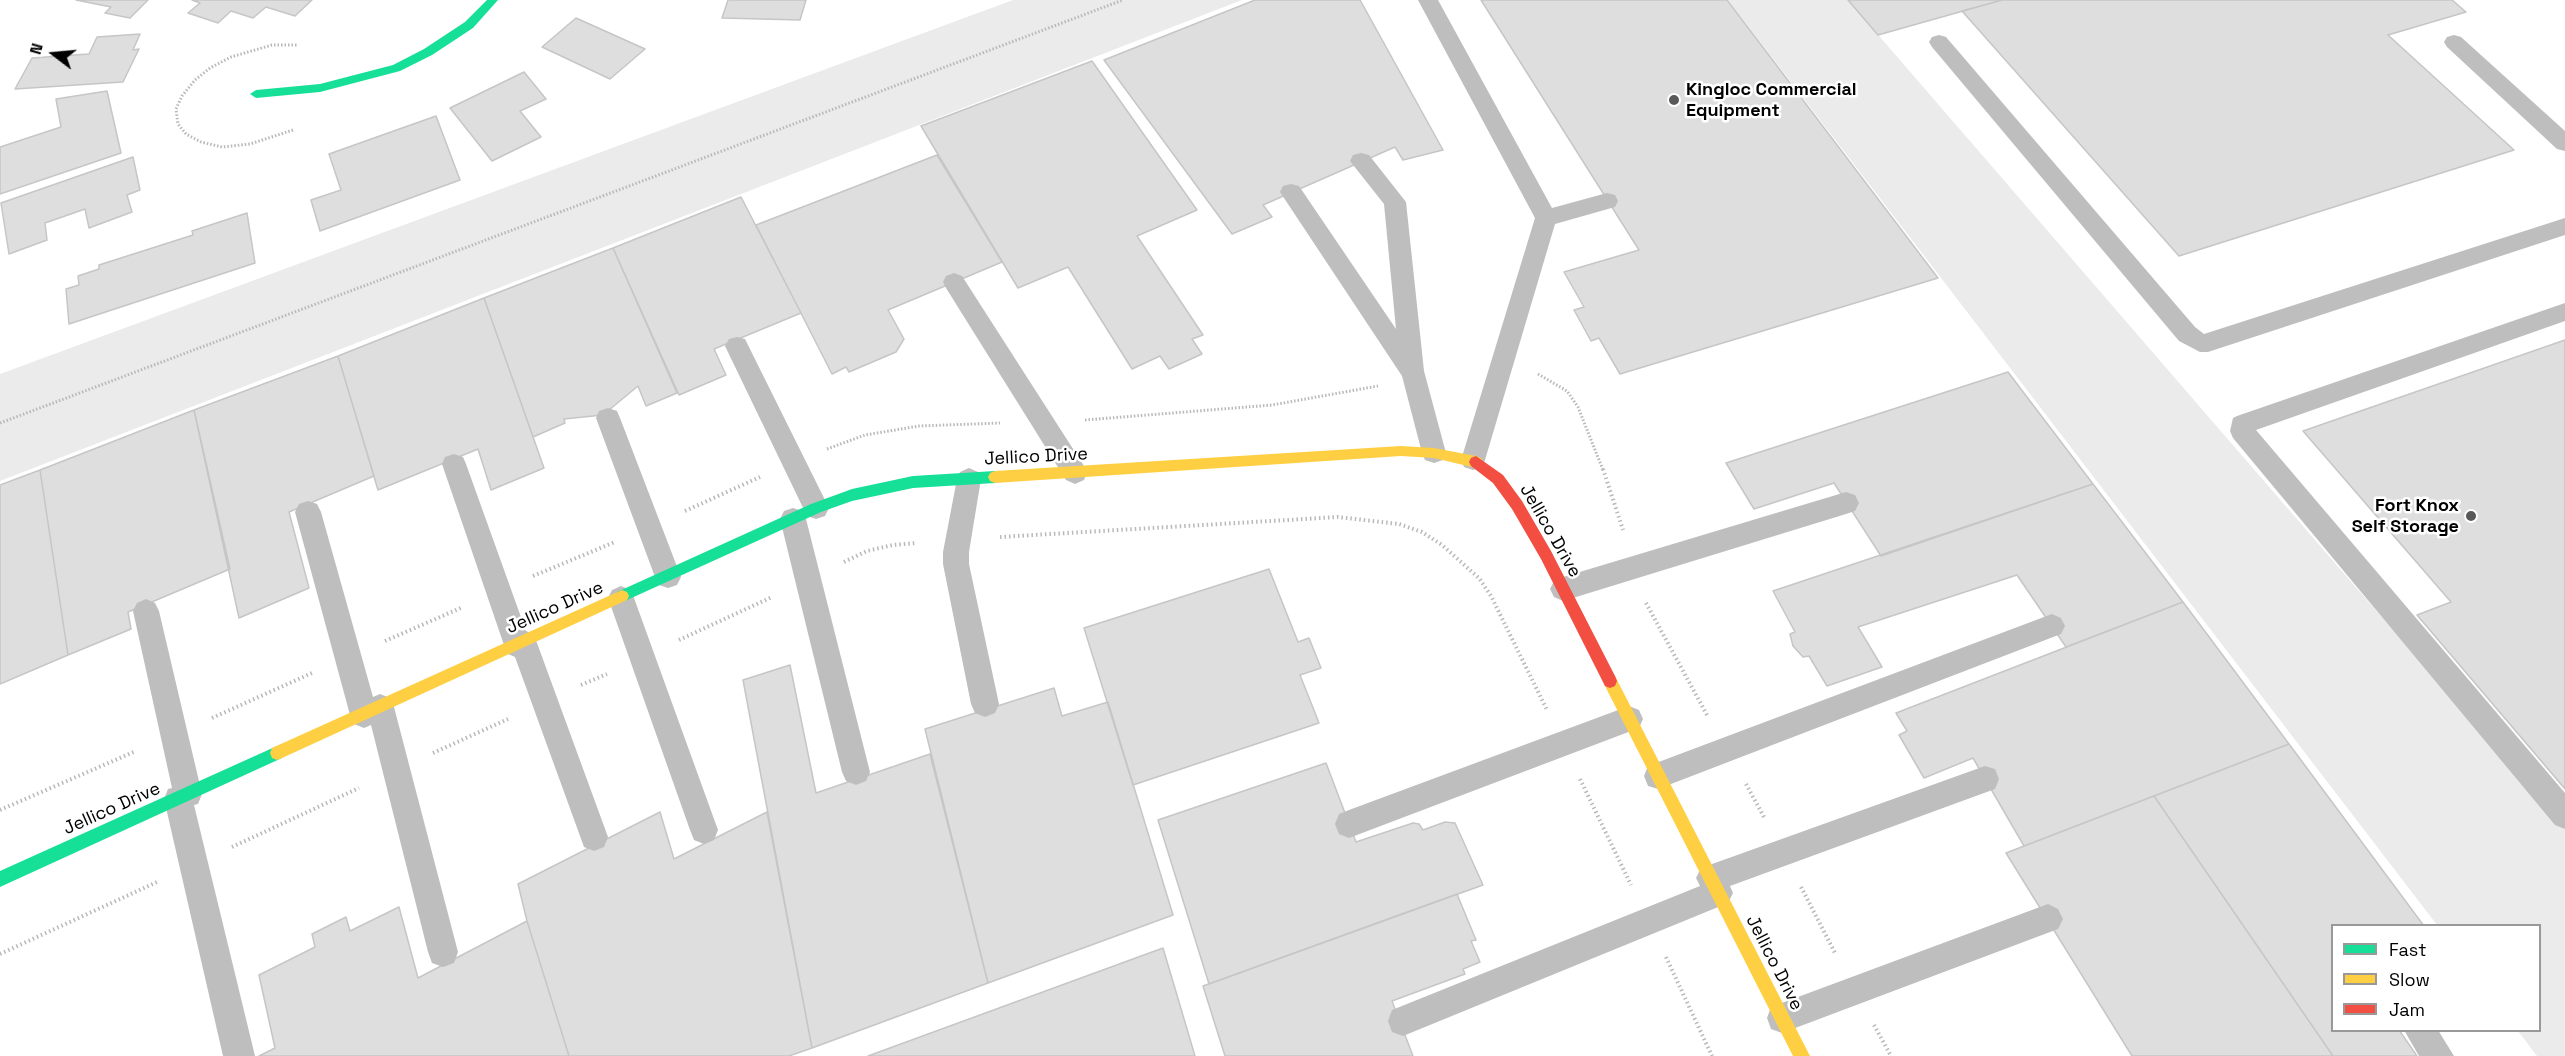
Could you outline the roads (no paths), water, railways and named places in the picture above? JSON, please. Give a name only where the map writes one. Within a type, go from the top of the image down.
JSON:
[{"type":"street","points":[[256,94],[320,88],[396,68],[428,52],[469,25],[493,0]]},
{"type":"street","name":"Jellico Drive","points":[[0,873],[183,796],[804,514],[852,495],[913,482],[1390,452],[1434,453],[1473,460],[1498,479],[1516,505],[1563,589],[1802,1056]]},
{"type":"lane","points":[[1428,0],[1546,218],[1473,460]]},
{"type":"lane","points":[[1940,42],[2187,334],[2200,343],[2208,343],[2565,226]]},
{"type":"lane","points":[[2454,42],[2565,143]]},
{"type":"lane","points":[[1361,161],[1395,202],[1413,377],[1434,453]]},
{"type":"lane","points":[[1291,192],[1413,377]]},
{"type":"lane","points":[[1546,218],[1607,201]]},
{"type":"lane","points":[[954,282],[1075,473]]},
{"type":"lane","points":[[2565,312],[2246,423],[2242,425],[2242,431],[2565,815]]},
{"type":"lane","points":[[737,346],[793,462],[856,772]]},
{"type":"lane","points":[[608,418],[668,577]]},
{"type":"lane","points":[[454,464],[498,591],[594,837]]},
{"type":"lane","points":[[969,479],[956,552],[956,564],[986,704]]},
{"type":"lane","points":[[1563,589],[1846,503]]},
{"type":"lane","points":[[308,512],[348,657],[372,711],[443,952]]},
{"type":"lane","points":[[621,598],[704,830]]},
{"type":"lane","points":[[146,611],[174,735],[183,796],[239,1056]]},
{"type":"lane","points":[[1658,776],[2052,626]]},
{"type":"lane","points":[[1349,824],[1629,719]]},
{"type":"lane","points":[[1403,1021],[1715,885],[1783,852],[1985,779]]},
{"type":"lane","points":[[1782,1018],[2048,919]]},
{"type":"lane","points":[[2420,1032],[2438,1056]]},
{"type":"place","name":"Kingloc Commercial Equipment","points":[[1674,100]]},
{"type":"place","name":"Fort Knox Self Storage","points":[[2471,516]]}]
